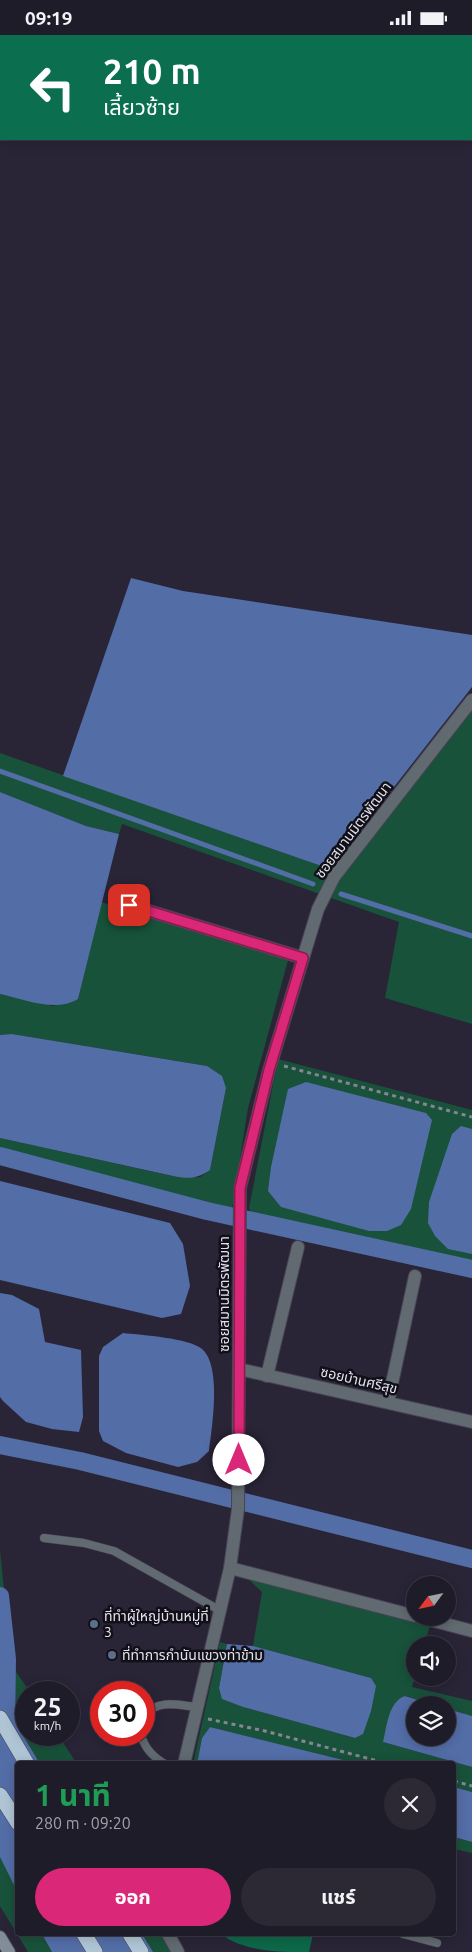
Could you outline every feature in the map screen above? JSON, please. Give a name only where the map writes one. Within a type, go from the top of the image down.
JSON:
[{"type":"highway","points":[[0,1718],[25,1761]]},
{"type":"highway","points":[[0,1795],[15,1818]]},
{"type":"highway","points":[[85,1936],[95,1952]]},
{"type":"highway","points":[[131,1936],[141,1952]]},
{"type":"main road","points":[[0,1937],[9,1952]]},
{"type":"street","name":"ซอยสมานมิตรพัฒนา","points":[[185,1761],[221,1611],[230,1567],[239,1502],[240,1188],[249,1145],[318,909],[334,877],[472,700]]},
{"type":"street","points":[[129,905],[303,958]]},
{"type":"street","points":[[267,1375],[298,1247]]},
{"type":"street","points":[[388,1402],[415,1276]]},
{"type":"street","name":"ซอยบ้านศรีสุข","points":[[239,1369],[472,1422]]},
{"type":"street","points":[[230,1567],[406,1614]]},
{"type":"street","points":[[453,1626],[472,1631]]},
{"type":"street","points":[[169,1936],[178,1952]]},
{"type":"lane","points":[[44,1539],[84,1543],[114,1551],[221,1611]]},
{"type":"lane","points":[[155,1706],[165,1704],[196,1711]]},
{"type":"lane","points":[[145,1746],[154,1758],[160,1761]]},
{"type":"lane","points":[[411,1936],[437,1943]]},
{"type":"path","points":[[272,1062],[472,1117]]},
{"type":"path","points":[[196,1711],[379,1761]]},
{"type":"path","points":[[456,1782],[472,1786]]},
{"type":"green space","points":[[472,710],[472,1024],[385,998],[399,922],[122,824],[119,834],[86,826],[0,792],[0,753],[330,869],[342,876]]},
{"type":"green space","points":[[101,902],[288,960],[248,1108],[230,1221],[0,1161],[0,1138],[172,1176],[200,1177],[210,1170],[226,1088],[207,1066],[12,1034],[0,1035],[0,994],[53,1006],[78,999]]},
{"type":"green space","points":[[278,1059],[472,1110],[472,1276],[257,1226],[249,1208]]},
{"type":"green space","points":[[0,1551],[12,1666],[22,1681],[15,1681],[15,1746],[65,1746],[75,1761],[15,1761],[15,1931],[0,1906]]},
{"type":"green space","points":[[246,1577],[406,1620],[406,1626],[430,1626],[427,1636],[406,1636],[406,1686],[451,1696],[406,1696],[383,1742],[451,1761],[342,1761],[210,1727],[202,1738],[198,1761],[194,1761],[220,1642],[227,1644],[219,1688],[223,1699],[243,1707],[355,1738],[371,1678],[253,1646],[262,1592]]},
{"type":"green space","points":[[456,1697],[472,1701],[472,1716],[456,1711]]},
{"type":"green space","points":[[456,1763],[472,1767],[472,1792],[456,1788]]},
{"type":"green space","points":[[456,1838],[472,1842],[472,1853],[456,1849]]},
{"type":"green space","points":[[18,1936],[166,1936],[175,1952],[28,1952]]},
{"type":"green space","points":[[224,1936],[313,1936],[309,1952],[263,1950],[230,1940]]},
{"type":"water","points":[[131,578],[183,591],[472,635],[472,687],[330,869],[63,776]]},
{"type":"water","points":[[0,792],[86,826],[119,834],[78,999],[69,1003],[59,1005],[39,1004],[0,994]]},
{"type":"water","points":[[12,1034],[207,1066],[222,1076],[226,1088],[210,1170],[197,1177],[178,1177],[0,1138],[0,1035]]},
{"type":"water","points":[[306,1082],[426,1113],[432,1120],[411,1209],[401,1225],[387,1231],[369,1231],[281,1207],[268,1191],[271,1167],[288,1089]]},
{"type":"water","points":[[461,1126],[472,1129],[472,1254],[448,1249],[435,1236],[428,1223],[429,1202],[452,1134]]},
{"type":"water","points":[[0,1181],[170,1223],[183,1244],[190,1286],[181,1314],[162,1318],[0,1280]]},
{"type":"water","points":[[0,1293],[12,1295],[39,1309],[45,1342],[81,1350],[83,1417],[79,1432],[52,1429],[26,1422],[0,1397]]},
{"type":"water","points":[[123,1333],[187,1342],[202,1349],[208,1357],[214,1383],[212,1428],[209,1451],[197,1462],[178,1467],[126,1453],[103,1441],[99,1431],[99,1356],[103,1347]]},
{"type":"water","points":[[227,1644],[253,1646],[371,1678],[376,1686],[371,1711],[363,1734],[355,1738],[243,1707],[222,1699],[219,1688]]},
{"type":"water","points":[[406,1696],[406,1746],[456,1746],[456,1711],[472,1716],[472,1767],[383,1742],[387,1722],[399,1699]]},
{"type":"water","points":[[0,1697],[15,1722],[15,1746],[29,1746],[38,1761],[15,1761],[15,1887],[0,1857]]},
{"type":"water","points":[[210,1727],[347,1761],[198,1761],[202,1738]]},
{"type":"water","points":[[456,1788],[472,1792],[472,1842],[456,1838]]},
{"type":"water","points":[[43,1936],[143,1936],[153,1952],[52,1952]]},
{"type":"waterway","points":[[0,771],[313,884]]},
{"type":"waterway","points":[[341,894],[472,936]]},
{"type":"waterway","points":[[0,1156],[207,1211],[472,1269]]},
{"type":"waterway","points":[[0,1445],[80,1461],[472,1559]]},
{"type":"waterway","points":[[0,1596],[7,1659],[6,1730]]},
{"type":"place","name":"ที่ทำผู้ใหญ่บ้านหมู่ที่ 3","points":[[94,1624]]},
{"type":"place","name":"ที่ทำการกำนันแขวงท่าข้าม","points":[[112,1655]]},
{"type":"route","points":[[129,905],[303,958],[269,1070],[249,1145],[240,1188],[239,1460]]}]
